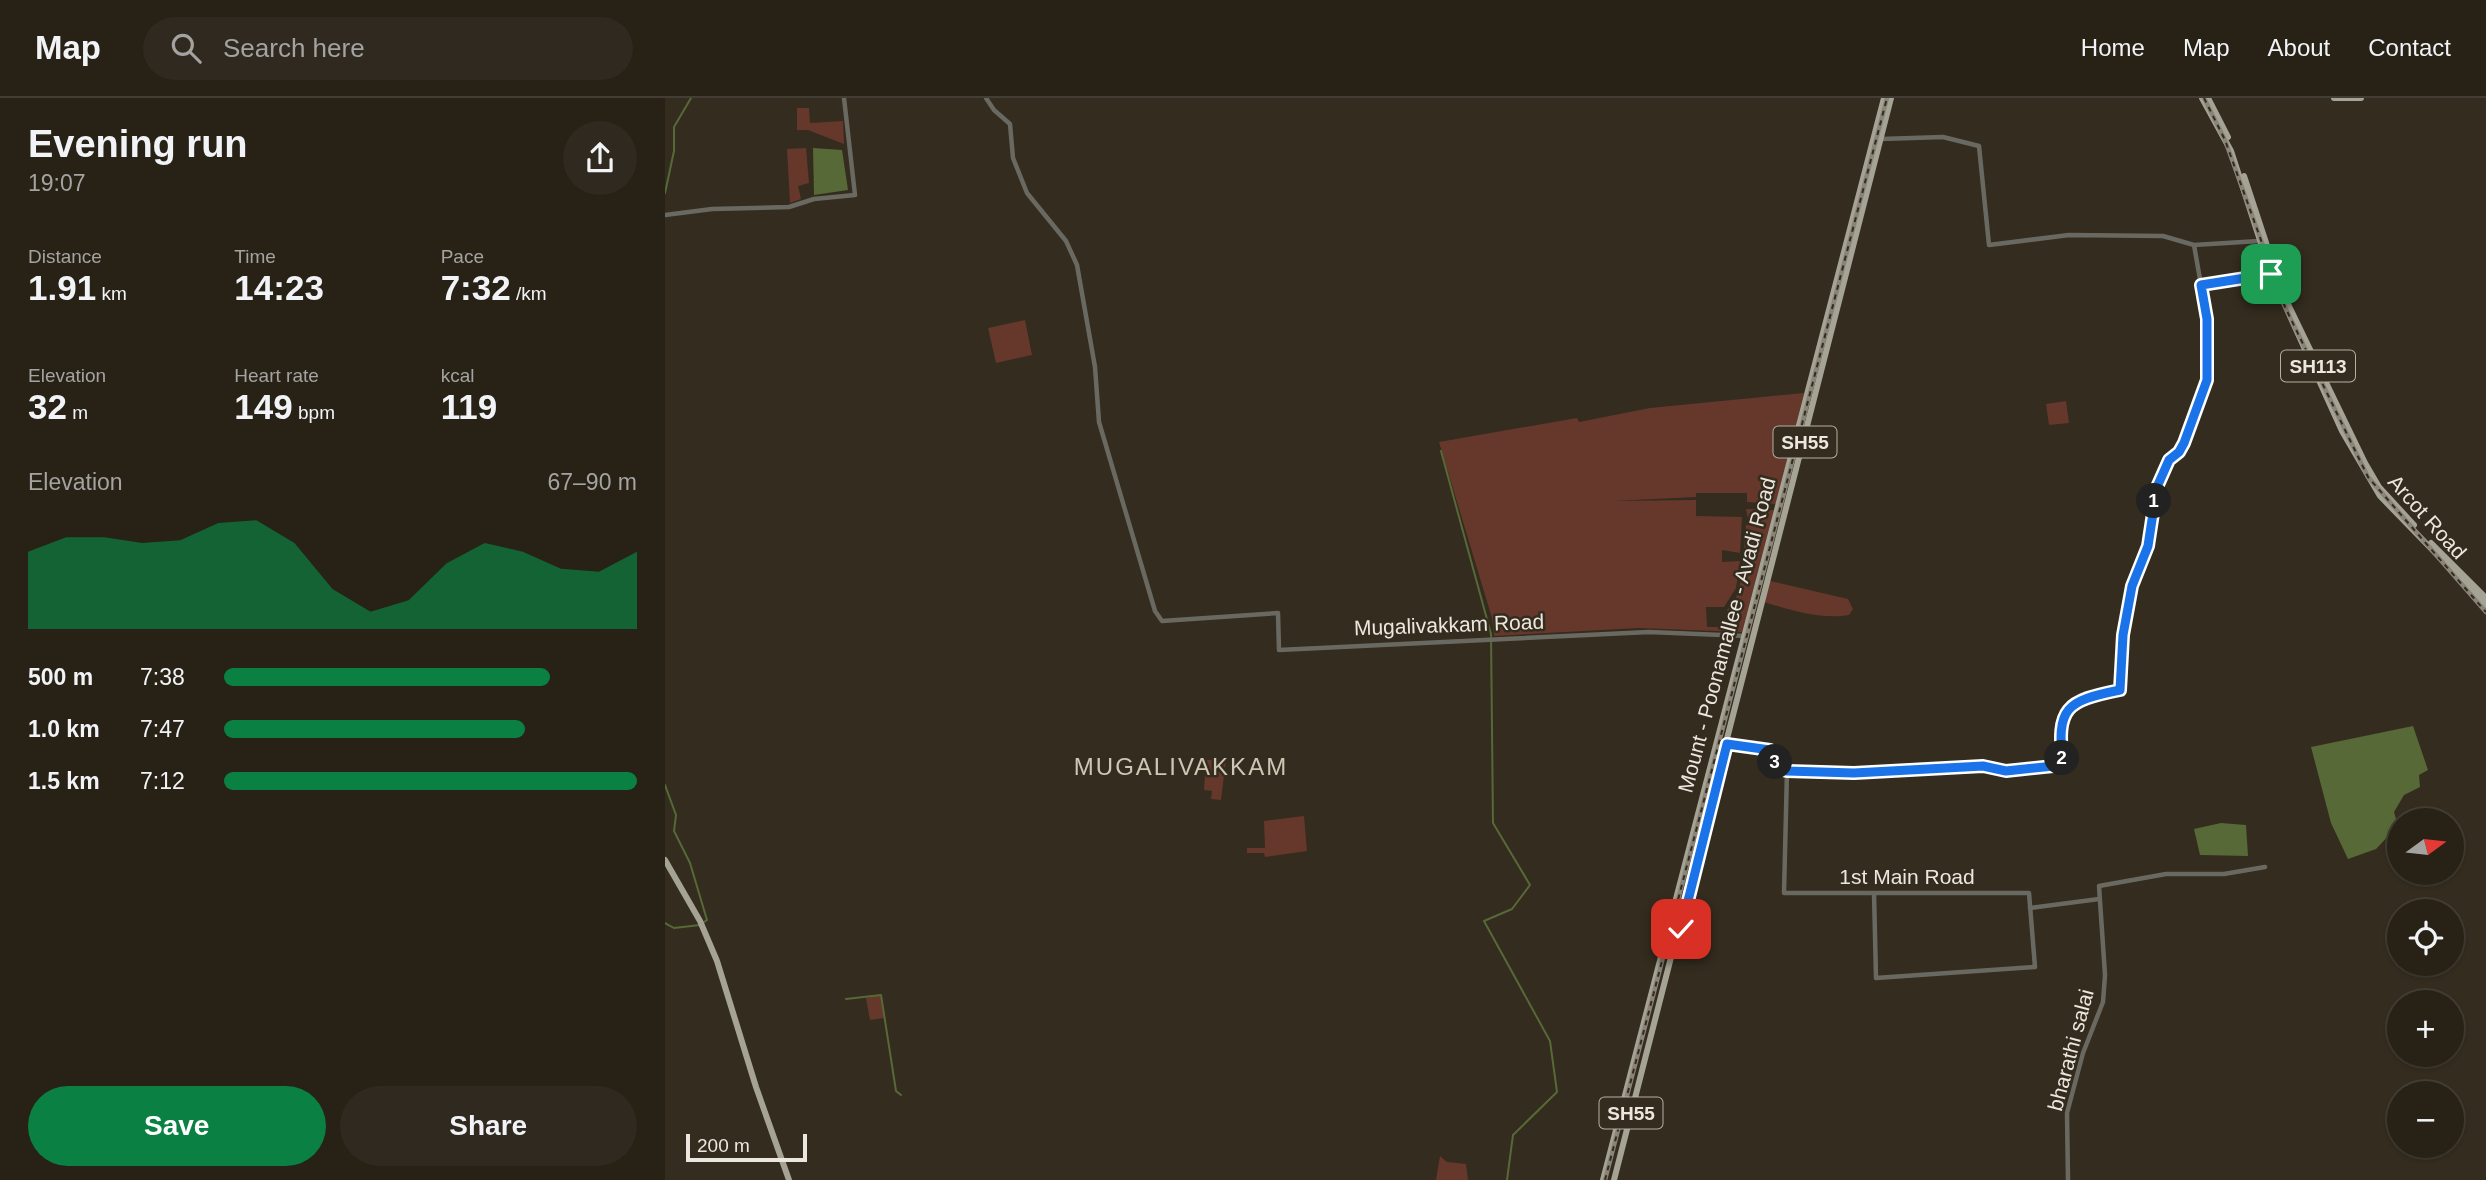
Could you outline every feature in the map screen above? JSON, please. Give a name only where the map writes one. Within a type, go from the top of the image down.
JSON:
[{"type":"main road","name":"Mount - Poonamallee - Avadi Road","points":[[1880,136],[1885,98]]},
{"type":"main road","name":"Mount - Poonamallee - Avadi Road","points":[[1603,1180],[1744,635],[1891,98]]},
{"type":"main road","points":[[2208,101],[2220,98]]},
{"type":"main road","points":[[2334,98],[2361,98]]},
{"type":"main road","name":"Arcot Road","points":[[2208,101],[2231,151],[2271,274],[2339,425],[2383,495],[2486,605]]},
{"type":"main road","name":"Arcot Road","points":[[2208,101],[2248,185],[2284,296],[2365,463],[2383,495],[2486,598]]},
{"type":"main road","name":"Mount - Poonamallee - Avadi Road","points":[[1614,1180],[1786,518],[1870,171]]},
{"type":"main road","points":[[1776,515],[1786,518]]},
{"type":"main road","points":[[1721,725],[1731,728]]},
{"type":"main road","points":[[665,860],[701,924],[717,961],[756,1087],[789,1180]]},
{"type":"street","points":[[665,215],[712,209],[789,207],[814,199],[855,195],[843,98]]},
{"type":"street","name":"Mugalivakkam Road","points":[[986,98],[994,110],[1010,124],[1013,158],[1027,193],[1066,241],[1077,265],[1095,367],[1099,422],[1155,611],[1162,621],[1278,613],[1279,650],[1360,644],[1479,643],[1649,632],[1754,636]]},
{"type":"street","points":[[1880,136],[1943,137],[1979,146],[1989,246],[2069,235],[2163,236],[2194,245],[2259,240]]},
{"type":"street","points":[[1727,744],[1770,750],[1777,769],[1787,771],[1854,773],[1983,766],[2006,771],[2063,765],[2061,732],[2069,710],[2079,699],[2120,690],[2123,635],[2132,586],[2148,546],[2157,487],[2169,460],[2179,452],[2184,443],[2207,380],[2207,319],[2194,245]]},
{"type":"street","points":[[2201,285],[2271,274]]},
{"type":"street","name":"1st Main Road","points":[[1787,771],[1784,893],[2029,893],[2030,908]]},
{"type":"street","name":"bharathi salai","points":[[2068,1180],[2067,1113],[2084,1053],[2103,1002],[2105,975],[2099,886],[2166,874],[2224,874],[2265,867]]},
{"type":"street","points":[[1874,893],[1876,978],[2035,967],[2030,908],[2099,899]]},
{"type":"shaded area","points":[[797,108],[809,108],[810,123],[843,121],[844,144],[808,130],[797,130]]},
{"type":"shaded area","points":[[806,148],[809,183],[798,186],[801,199],[790,203],[787,149]]},
{"type":"shaded area","points":[[813,148],[842,150],[848,190],[814,195]]},
{"type":"shaded area","points":[[1025,320],[1032,355],[996,363],[988,328]]},
{"type":"shaded area","points":[[1804,393],[1776,504],[1747,502],[1747,493],[1696,493],[1696,497],[1613,501],[1696,500],[1696,516],[1742,517],[1740,553],[1722,550],[1722,562],[1740,561],[1736,588],[1724,607],[1706,607],[1707,627],[1726,627],[1727,610],[1736,598],[1742,577],[1746,525],[1749,524],[1746,509],[1774,510],[1742,632],[1638,628],[1494,636],[1492,618],[1439,442],[1577,418],[1579,422],[1650,408]]},
{"type":"shaded area","points":[[2066,401],[2069,423],[2049,425],[2046,404]]},
{"type":"shaded area","points":[[1770,581],[1848,599],[1853,609],[1849,615],[1828,616],[1764,602]]},
{"type":"shaded area","points":[[2413,726],[2428,770],[2419,775],[2420,787],[2404,795],[2396,808],[2387,808],[2387,838],[2376,849],[2348,859],[2331,823],[2311,747]]},
{"type":"shaded area","points":[[1206,760],[1226,760],[1221,800],[1211,799],[1212,791],[1204,790]]},
{"type":"shaded area","points":[[1304,816],[1307,851],[1265,857],[1264,853],[1247,853],[1247,848],[1265,848],[1264,821]]},
{"type":"shaded area","points":[[2221,823],[2246,825],[2248,856],[2200,855],[2194,829]]},
{"type":"shaded area","points":[[881,995],[884,1018],[870,1020],[866,998]]},
{"type":"shaded area","points":[[1440,1156],[1447,1162],[1466,1164],[1468,1180],[1436,1180]]},
{"type":"waterway","points":[[665,193],[674,151],[674,127],[691,98]]},
{"type":"waterway","points":[[1441,451],[1491,634],[1493,823],[1530,885],[1512,909],[1484,921],[1550,1041],[1557,1092],[1513,1135],[1507,1180]]},
{"type":"waterway","points":[[665,785],[676,815],[674,831],[690,863],[707,920],[704,922]]},
{"type":"waterway","points":[[665,923],[674,928],[700,925]]},
{"type":"waterway","points":[[846,999],[881,995],[896,1091],[901,1095]]},
{"type":"railway","points":[[1605,1180],[1887,98]]},
{"type":"railway","points":[[2204,98],[2225,140],[2285,307],[2368,477],[2486,612]]},
{"type":"district","name":"MUGALIVAKKAM","points":[[1181,767]]},
{"type":"route","points":[[1681,929],[1727,744],[1770,750],[1777,769],[1787,771],[1837,774],[1983,766],[1994,770],[2018,771],[2063,765],[2060,741],[2062,722],[2069,710],[2079,699],[2120,690],[2123,635],[2132,586],[2147,552],[2157,487],[2169,460],[2179,452],[2184,443],[2207,380],[2207,319],[2201,285],[2271,274]]}]
